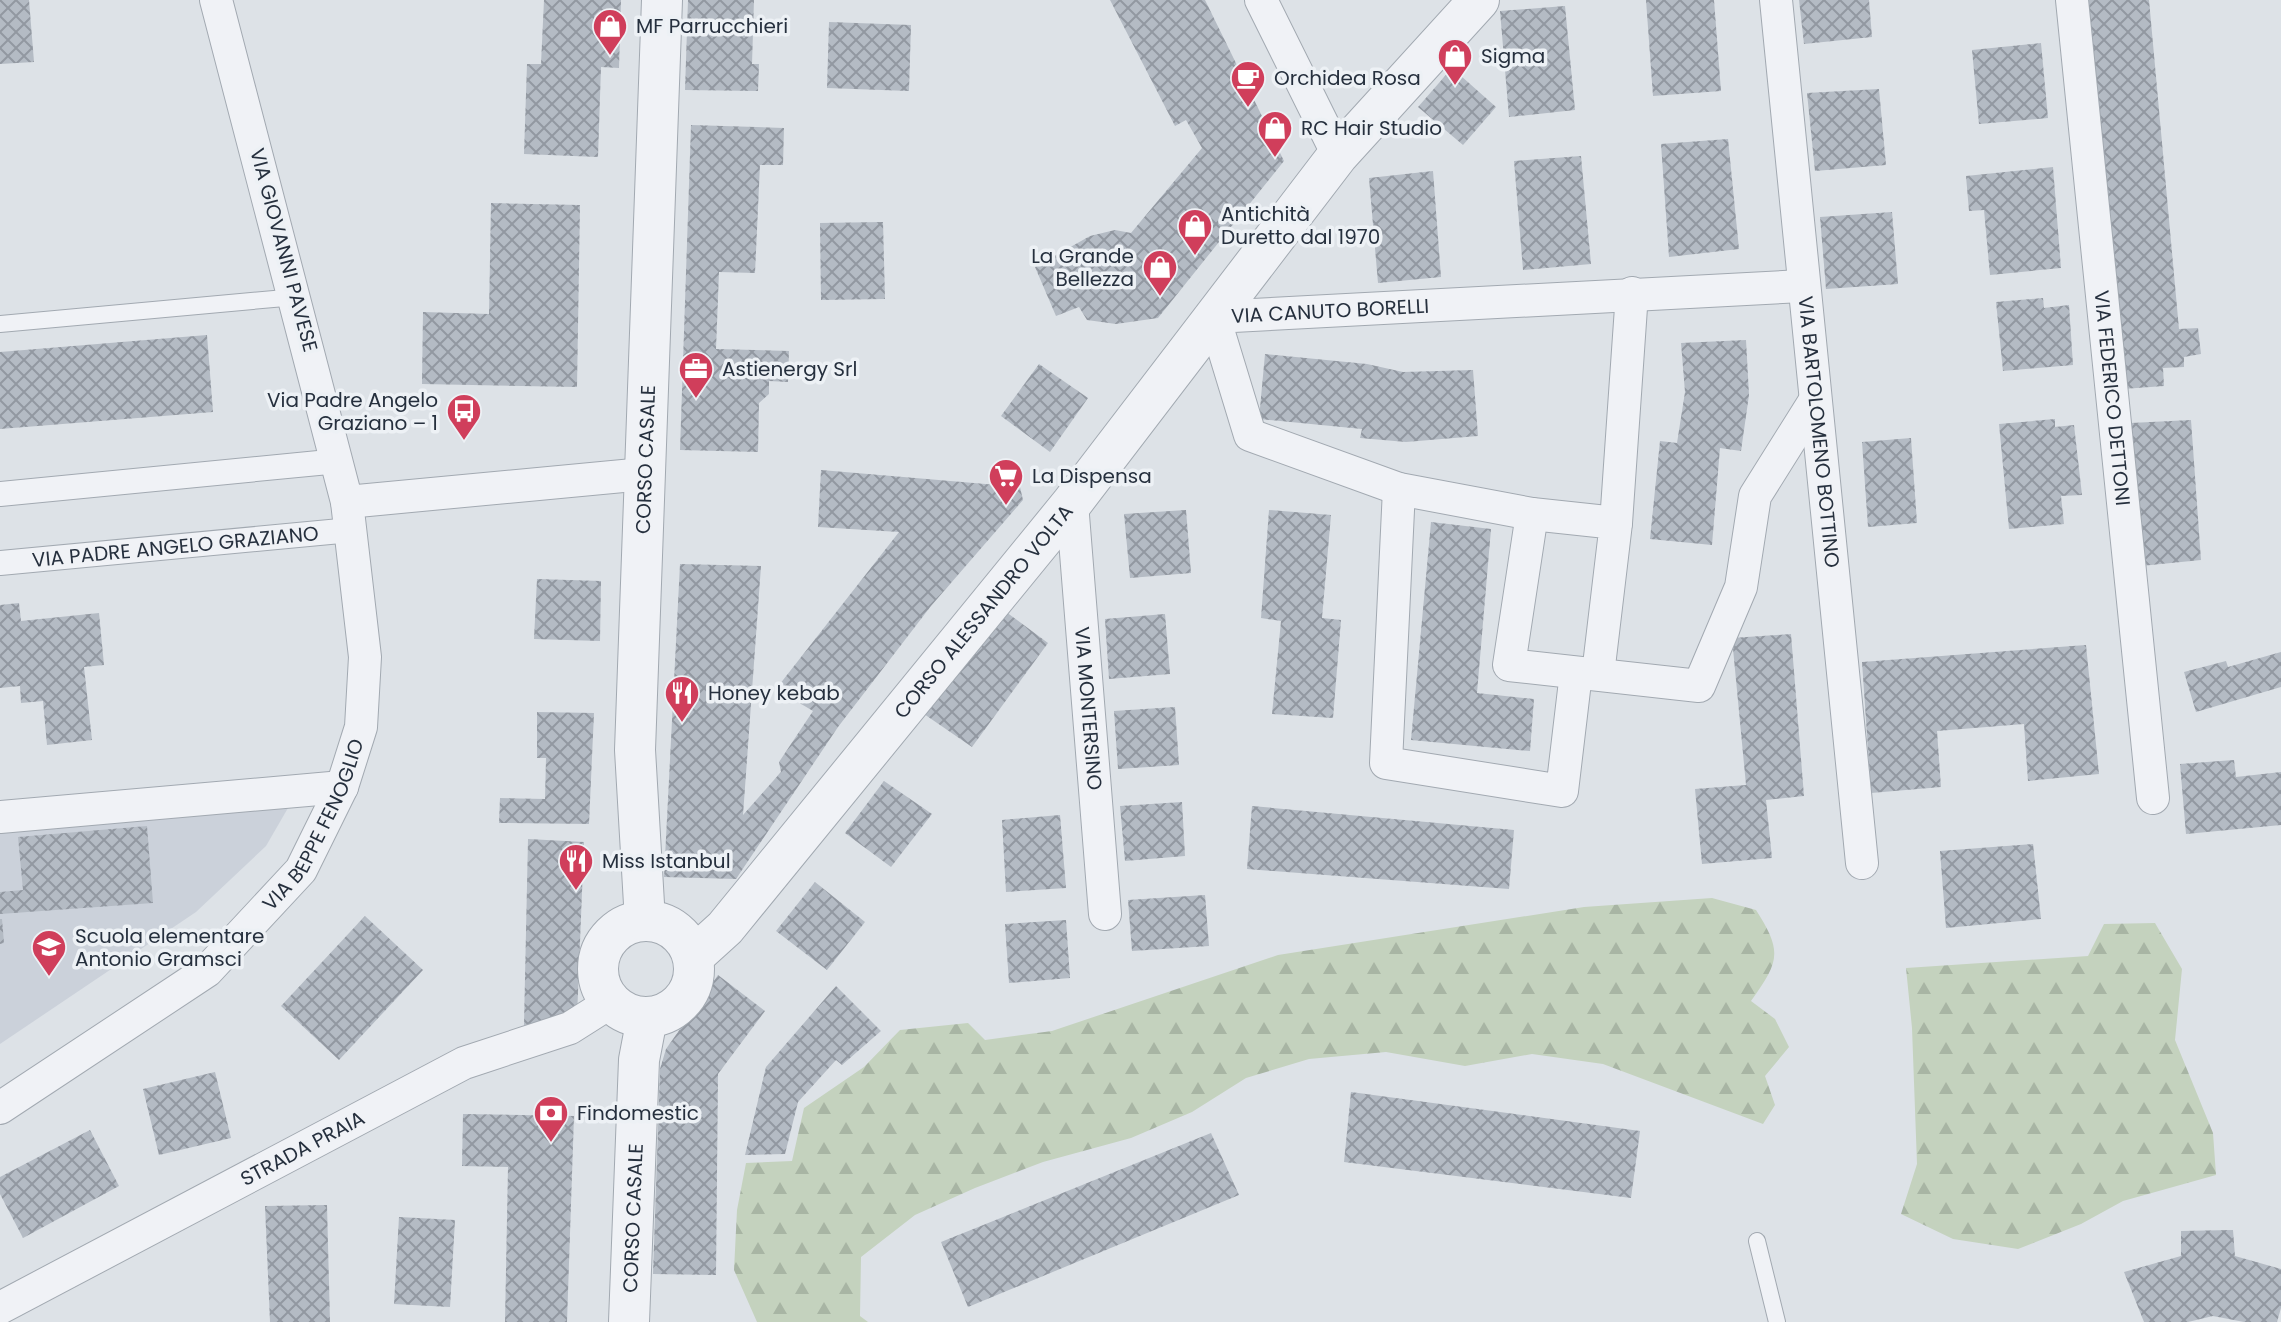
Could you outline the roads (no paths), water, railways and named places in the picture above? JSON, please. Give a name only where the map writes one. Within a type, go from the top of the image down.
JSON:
[{"type":"street","name":"VIA GIOVANNI PAVESE","points":[[216,0],[339,461],[349,516]]},
{"type":"street","name":"CORSO CASALE","points":[[645,921],[635,750],[662,0]]},
{"type":"street","points":[[1261,0],[1338,155]]},
{"type":"street","name":"CORSO ALESSANDRO VOLTA","points":[[693,957],[735,916],[1072,503],[1338,155],[1479,0]]},
{"type":"street","name":"VIA BARTOLOMENO BOTTINO","points":[[1776,0],[1802,286],[1862,863]]},
{"type":"street","name":"VIA FEDERICO DETTONI","points":[[2072,0],[2153,798]]},
{"type":"street","name":"VIA CANUTO BORELLI","points":[[1616,523],[1532,514],[1399,489],[1250,435],[1214,317],[1802,286]]},
{"type":"street","points":[[1399,489],[1386,763],[1562,791],[1616,523],[1632,293]]},
{"type":"street","points":[[1532,514],[1509,665],[1699,686],[1741,587],[1755,496],[1814,402]]},
{"type":"street","points":[[0,494],[339,461]]},
{"type":"street","name":"VIA PADRE ANGELO GRAZIANO","points":[[0,563],[644,474]]},
{"type":"street","name":"VIA MONTERSINO","points":[[1072,503],[1105,914]]},
{"type":"street","name":"VIA BEPPE FENOGLIO","points":[[0,1108],[207,971],[301,870],[342,787],[361,727],[365,657],[349,516]]},
{"type":"street","points":[[0,817],[342,787]]},
{"type":"street","points":[[645,921],[675,930],[693,957],[692,986],[685,999],[661,1015],[647,1018],[630,1015],[611,1002],[599,979],[604,946],[614,933],[645,921]]},
{"type":"street","name":"STRADA PRAIA","points":[[0,1308],[464,1063],[570,1028],[611,1002]]},
{"type":"street","name":"CORSO CASALE","points":[[629,1322],[639,1060],[647,1018]]},
{"type":"lane","points":[[0,324],[296,297]]},
{"type":"lane","points":[[1757,1241],[1777,1322]]},
{"type":"place","name":"MF Parrucchieri","points":[[610,57]]},
{"type":"place","name":"Sigma","points":[[1455,87]]},
{"type":"place","name":"Orchidea Rosa","points":[[1248,109]]},
{"type":"place","name":"RC Hair Studio","points":[[1275,159]]},
{"type":"place","name":"Antichità Duretto dal 1970","points":[[1195,257]]},
{"type":"place","name":"La Grande Bellezza","points":[[1160,298]]},
{"type":"place","name":"Astienergy Srl","points":[[696,400]]},
{"type":"place","name":"Via Padre Angelo Graziano – 1","points":[[464,442]]},
{"type":"place","name":"La Dispensa","points":[[1006,507]]},
{"type":"place","name":"Honey kebab","points":[[682,724]]},
{"type":"place","name":"Miss Istanbul","points":[[576,892]]},
{"type":"place","name":"Scuola elementare Antonio Gramsci","points":[[49,978]]},
{"type":"place","name":"Findomestic","points":[[551,1144]]}]
